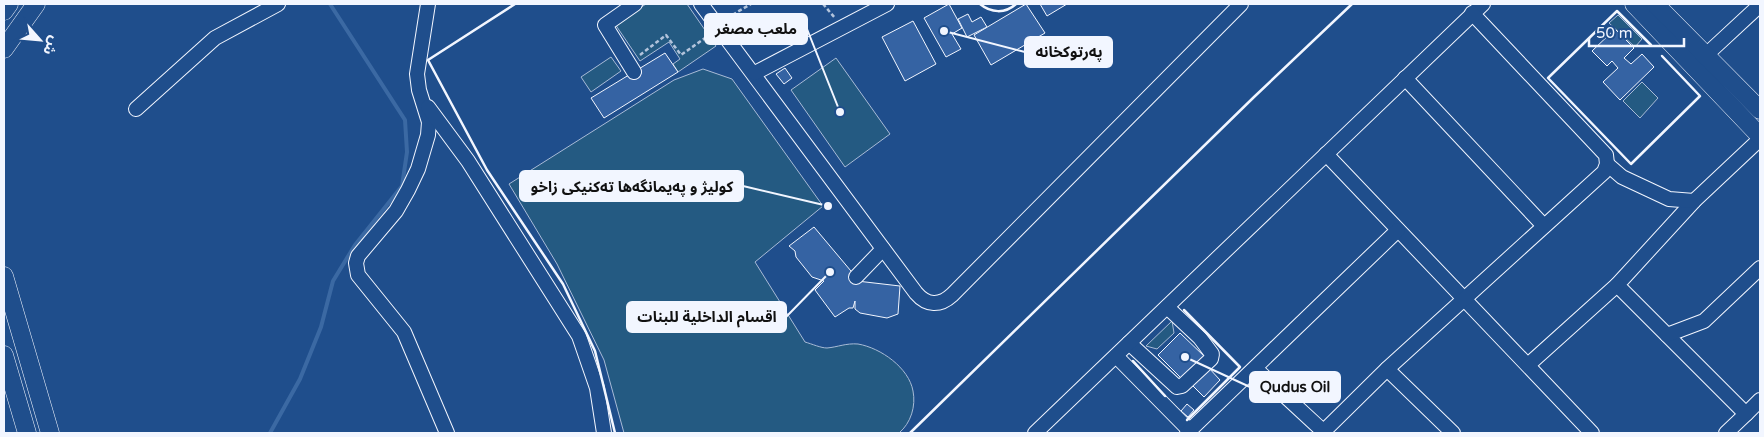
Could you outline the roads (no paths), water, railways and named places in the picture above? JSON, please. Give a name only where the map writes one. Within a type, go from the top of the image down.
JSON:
[{"type":"main road","points":[[4,11],[9,4]]},
{"type":"main road","points":[[4,49],[36,4]]},
{"type":"main road","points":[[1634,4],[1760,138]]},
{"type":"main road","points":[[1656,4],[1760,110]]},
{"type":"main road","points":[[4,276],[50,433]]},
{"type":"main road","points":[[4,355],[27,433]]},
{"type":"street","points":[[136,109],[215,38],[278,4]]},
{"type":"street","points":[[428,4],[417,74],[428,116],[428,135],[418,169],[396,210],[361,251],[356,263],[356,269],[358,276],[404,332],[446,433]]},
{"type":"street","points":[[634,72],[605,25],[635,4]]},
{"type":"street","points":[[701,4],[755,73],[920,298],[933,304],[947,300],[1241,4]]},
{"type":"street","points":[[755,73],[887,4]]},
{"type":"street","points":[[1035,433],[1483,4]]},
{"type":"street","points":[[1706,55],[1760,5]]},
{"type":"street","points":[[1472,13],[1606,155],[1608,164],[1622,177],[1669,199],[1694,201]]},
{"type":"street","points":[[1405,78],[1544,226]]},
{"type":"street","points":[[422,98],[468,162],[579,336],[597,388],[604,433]]},
{"type":"street","points":[[1528,365],[1617,285],[1694,201],[1760,138]]},
{"type":"street","points":[[1326,154],[1592,433]]},
{"type":"street","points":[[1256,369],[1323,432],[1387,369],[1604,172],[1608,164]]},
{"type":"street","points":[[1116,356],[1189,432],[1398,230]]},
{"type":"street","points":[[856,277],[883,249]]},
{"type":"street","points":[[1667,335],[1704,322],[1760,268]]},
{"type":"street","points":[[1617,285],[1746,414]]},
{"type":"street","points":[[1129,343],[1176,387],[1182,386],[1211,359],[1212,354],[1200,338],[1167,307]]},
{"type":"street","points":[[1387,369],[1453,433]]},
{"type":"street","points":[[1726,433],[1760,400]]},
{"type":"waterway","points":[[270,433],[300,379],[321,327],[333,281],[355,245],[402,186],[407,152],[405,120],[330,4]]},
{"type":"place","name":"په‌رتوكخانه‌","points":[[944,31]]},
{"type":"place","name":"ملعب مصغر","points":[[840,112]]},
{"type":"place","name":"كوليژ و په‌يمانگه‌ها ته‌كنيكى زاخو","points":[[828,206]]},
{"type":"place","name":"اقسام الداخلیة للبنات","points":[[830,272]]},
{"type":"place","name":"Qudus Oil","points":[[1185,357]]}]
